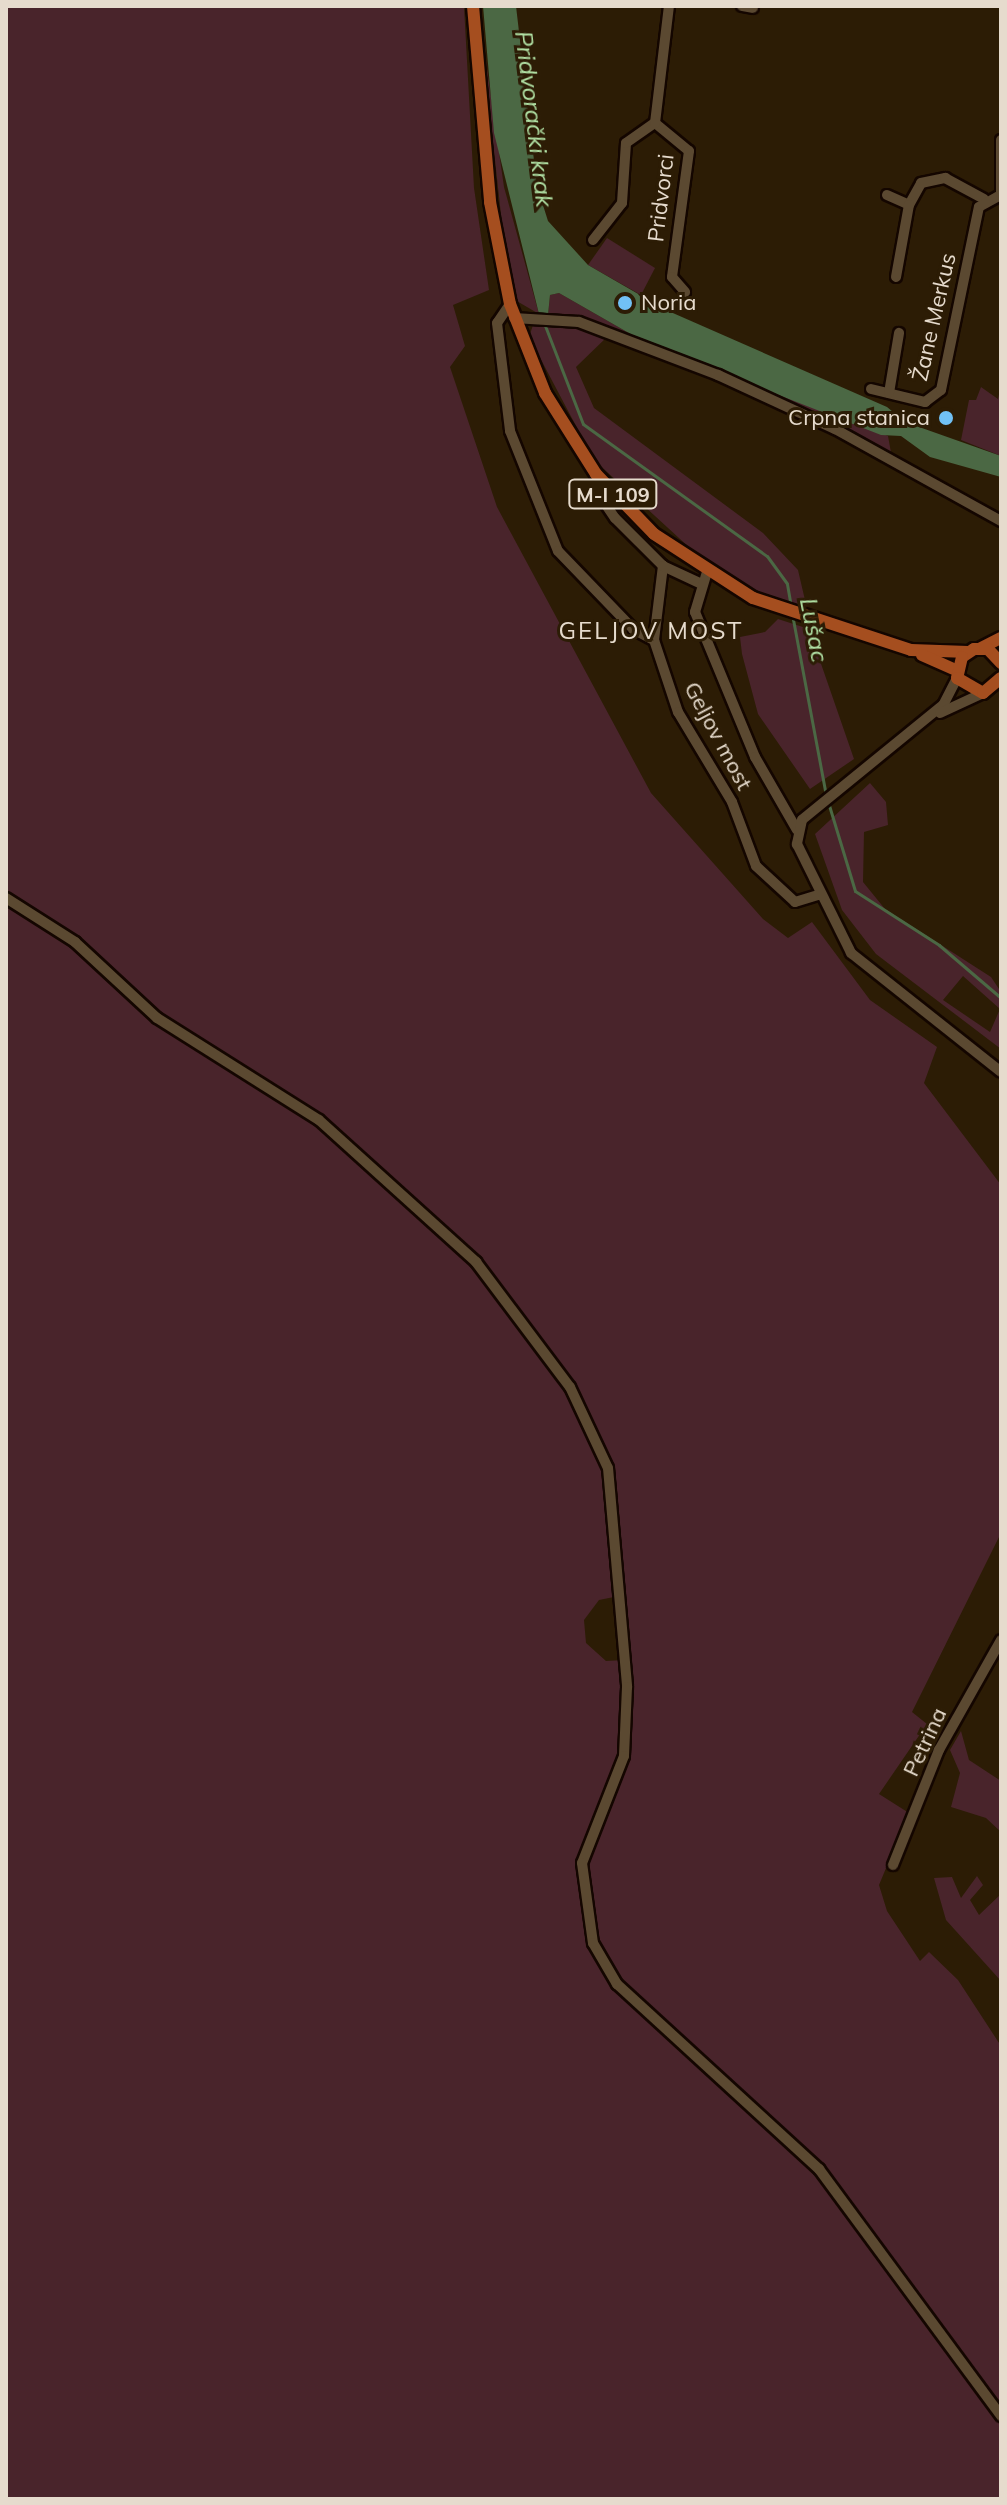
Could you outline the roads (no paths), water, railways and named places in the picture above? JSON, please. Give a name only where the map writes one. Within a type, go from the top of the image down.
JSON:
[{"type":"main road","name":"M-I 109","points":[[473,6],[490,202],[510,304],[558,418],[610,490],[707,572],[783,610],[911,650],[991,692]]},
{"type":"main road","name":"M-I 109","points":[[911,650],[974,650],[1001,638]]},
{"type":"main road","points":[[958,675],[974,650],[1001,663]]},
{"type":"main road","points":[[991,692],[1001,678]]},
{"type":"street","name":"Pridvorci","points":[[593,240],[622,203],[626,143],[655,123],[669,6]]},
{"type":"street","name":"Pridvorci","points":[[655,123],[689,151],[672,277],[685,292]]},
{"type":"street","points":[[896,277],[909,205],[931,179],[984,199],[1001,194],[1001,140]]},
{"type":"street","points":[[887,195],[909,205]]},
{"type":"street","name":"Žane Merkus","points":[[871,389],[925,402],[941,390],[984,199]]},
{"type":"street","points":[[510,304],[497,323],[503,382],[513,445],[532,494],[574,571],[654,640]]},
{"type":"street","points":[[514,318],[556,319],[718,375],[835,429],[1001,521]]},
{"type":"street","points":[[889,393],[899,333]]},
{"type":"street","points":[[610,490],[602,499],[663,566],[699,583]]},
{"type":"street","name":"Geljov most","points":[[663,566],[654,640],[678,712],[732,802],[756,866],[795,902],[818,895]]},
{"type":"street","points":[[707,572],[699,583],[695,612],[755,757],[797,830],[818,895],[874,978],[1001,1072]]},
{"type":"street","points":[[797,830],[819,805],[924,721],[958,675]]},
{"type":"street","points":[[924,721],[991,692]]},
{"type":"street","points":[[6,898],[75,942],[157,1018],[319,1120],[476,1262],[570,1387],[608,1468],[627,1687],[624,1756],[582,1863],[593,1943],[617,1984],[819,2169],[1001,2416]]},
{"type":"street","name":"Petrina","points":[[893,1865],[939,1750],[1001,1640]]},
{"type":"waterway","name":"Lušac","points":[[544,323],[583,424],[767,556],[787,584],[791,606]]},
{"type":"waterway","name":"Lušac","points":[[792,614],[826,795]]},
{"type":"waterway","name":"Lušac","points":[[828,802],[855,891],[939,945],[1001,998]]},
{"type":"place","name":"Noria","points":[[625,303]]},
{"type":"place","name":"Crpna stanica","points":[[946,418]]},
{"type":"district","name":"GELJOV MOST","points":[[651,631]]},
{"type":"water label","name":"Pridvorački krak","points":[[534,119]]}]
